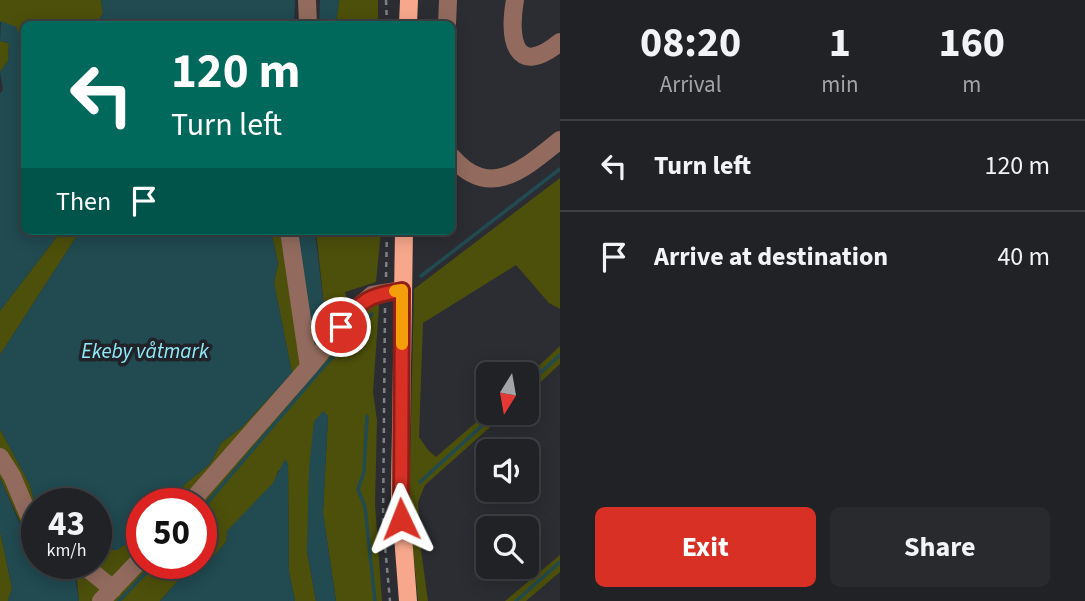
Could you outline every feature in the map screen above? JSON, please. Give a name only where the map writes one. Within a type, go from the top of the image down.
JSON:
[{"type":"main road","points":[[403,235],[394,291],[400,497],[408,601]]},
{"type":"lane","points":[[307,0],[308,21]]},
{"type":"lane","points":[[447,21],[448,0]]},
{"type":"lane","points":[[515,0],[513,29],[517,50],[527,57],[539,57],[560,42]]},
{"type":"lane","points":[[455,161],[477,177],[511,176],[560,140]]},
{"type":"lane","points":[[290,235],[309,367]]},
{"type":"lane","points":[[203,488],[309,367],[356,308],[372,295],[394,291]]},
{"type":"lane","points":[[0,457],[21,497]]},
{"type":"lane","points":[[94,579],[107,595],[126,575]]},
{"type":"path","points":[[386,0],[387,21]]},
{"type":"path","points":[[387,235],[394,291],[383,524],[390,601]]},
{"type":"shaded area","points":[[0,0],[101,0],[103,13],[99,21],[21,21],[21,38],[16,27],[0,22]]},
{"type":"shaded area","points":[[339,0],[378,0],[378,21],[336,21]]},
{"type":"shaded area","points":[[0,41],[9,43],[8,61],[0,72]]},
{"type":"shaded area","points":[[560,178],[560,309],[549,303],[516,265],[423,323],[419,437],[436,457],[476,422],[476,425],[492,425],[425,485],[418,502],[428,601],[418,601],[409,507],[414,289]]},
{"type":"shaded area","points":[[58,235],[77,235],[0,355],[0,311]]},
{"type":"shaded area","points":[[272,235],[295,235],[327,333],[316,235],[381,235],[376,282],[345,292],[349,306],[376,303],[379,306],[373,392],[377,420],[375,504],[382,601],[336,601],[323,513],[328,416],[323,412],[314,422],[307,551],[316,601],[295,601],[289,572],[288,464],[278,471],[274,483],[217,553],[217,488],[181,488],[210,464],[221,443],[242,427],[292,373],[274,283],[278,263]]},
{"type":"shaded area","points":[[560,346],[560,364],[539,384],[539,366]]},
{"type":"shaded area","points":[[0,429],[31,488],[21,488],[21,524],[0,478]]},
{"type":"shaded area","points":[[0,531],[12,588],[8,601],[0,601]]},
{"type":"shaded area","points":[[126,544],[126,579],[180,579],[160,601],[79,601],[75,579],[112,579],[112,550],[117,550]]},
{"type":"shaded area","points":[[560,555],[560,572],[526,601],[505,601],[531,579],[539,579],[539,573]]},
{"type":"water","points":[[101,0],[295,0],[294,21],[99,21],[103,13]]},
{"type":"water","points":[[320,0],[339,0],[336,21],[319,21]]},
{"type":"water","points":[[1,21],[16,27],[21,38],[21,235],[58,235],[0,311],[0,93],[3,90],[0,72],[8,61],[9,43],[0,41]]},
{"type":"water","name":"Ekeby våtmark","points":[[77,235],[272,235],[278,263],[274,283],[292,373],[242,427],[221,443],[210,464],[181,488],[126,488],[126,544],[117,550],[112,550],[112,488],[31,488],[0,429],[0,355]]},
{"type":"water","points":[[295,235],[315,235],[327,333],[321,344],[313,346]]},
{"type":"water","points":[[323,411],[328,416],[323,513],[336,601],[316,601],[307,551],[309,468],[314,422]]},
{"type":"water","points":[[285,459],[288,464],[289,572],[295,601],[160,601],[180,579],[217,579],[217,552],[226,542],[227,531],[273,483]]},
{"type":"water","points":[[0,478],[21,525],[21,579],[76,579],[79,601],[8,601],[12,588],[0,531]]},
{"type":"waterway","points":[[421,276],[560,169]]},
{"type":"waterway","points":[[217,491],[372,314]]},
{"type":"waterway","points":[[539,374],[560,355]]},
{"type":"waterway","points":[[367,416],[364,472],[358,489],[365,507],[375,601]]},
{"type":"waterway","points":[[420,482],[483,425]]},
{"type":"waterway","points":[[516,601],[560,562]]},
{"type":"waterway","points":[[119,601],[140,579]]},
{"type":"slow traffic","points":[[395,291],[402,290],[402,344]]},
{"type":"route","points":[[341,327],[356,308],[372,295],[402,290],[401,519]]}]
